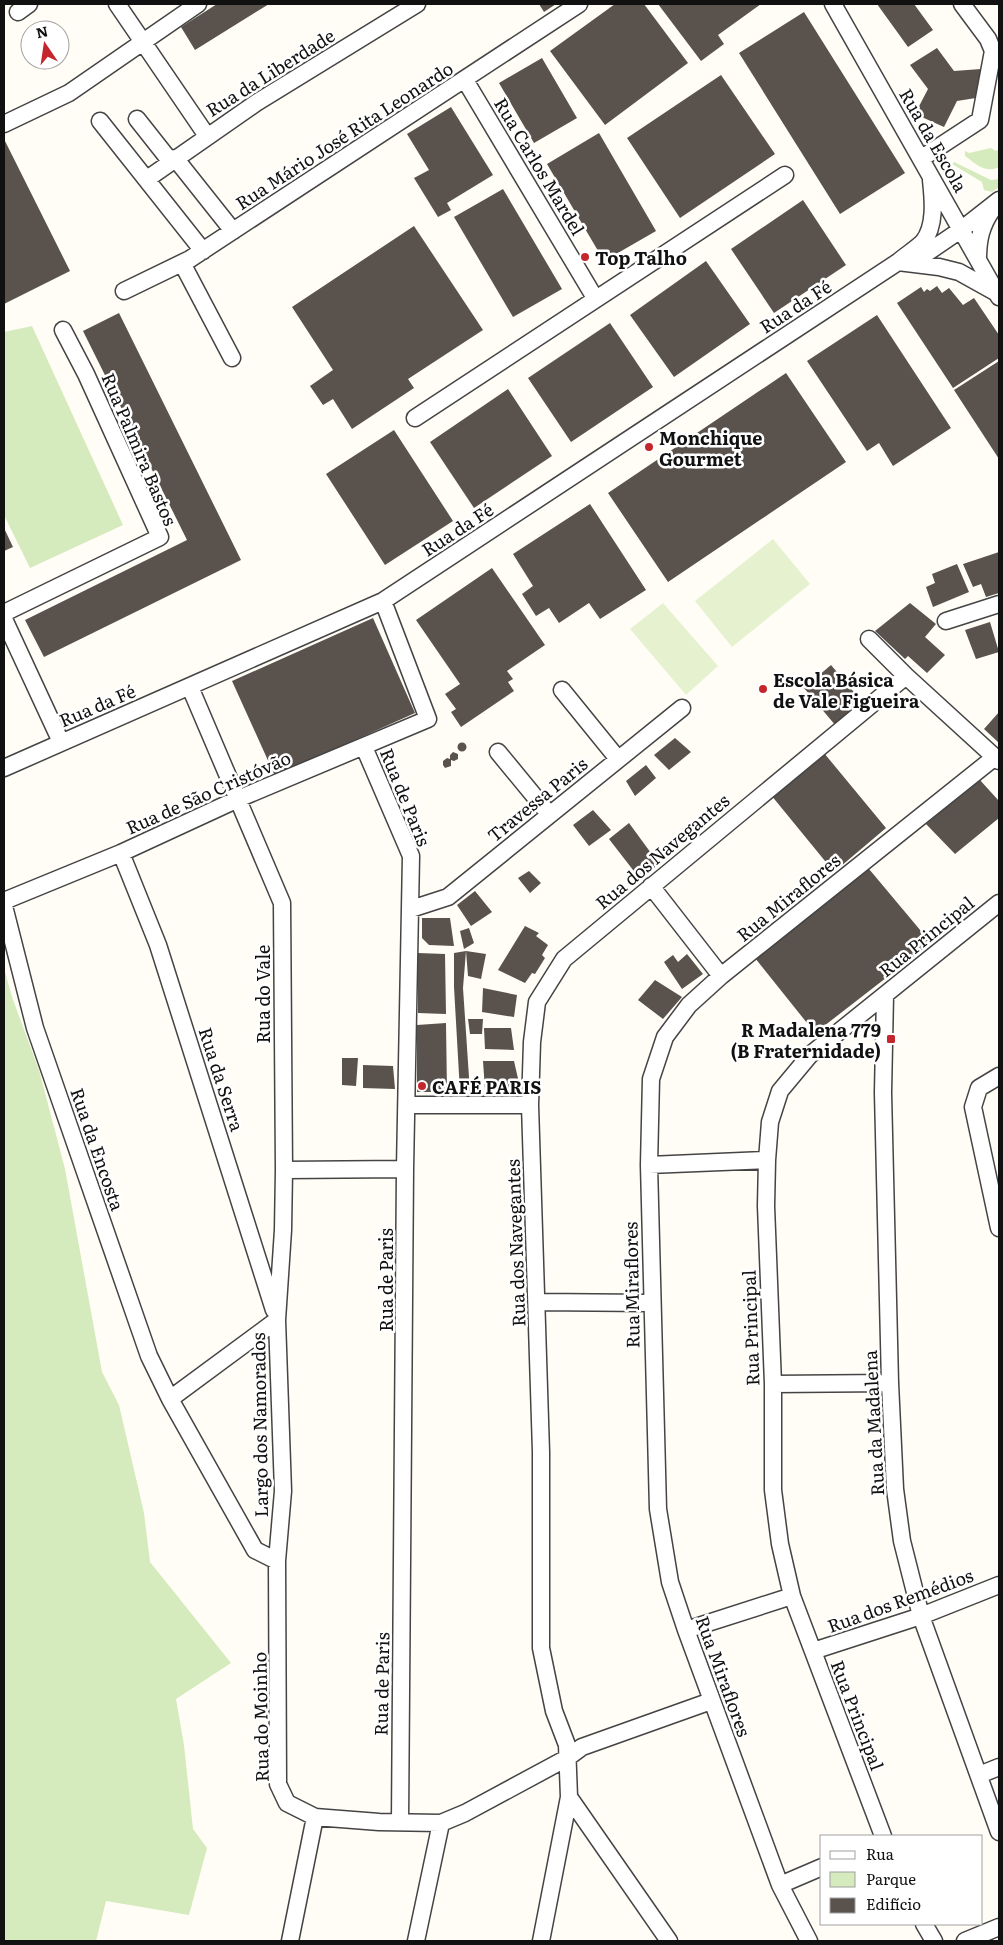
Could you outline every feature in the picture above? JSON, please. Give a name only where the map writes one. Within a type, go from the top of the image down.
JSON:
[{"type":"street","points":[[117,4],[207,136]]},
{"type":"street","points":[[4,124],[69,93],[198,4]]},
{"type":"street","name":"Rua da Liberdade","points":[[147,179],[256,103],[417,4]]},
{"type":"street","name":"Rua Mário José Rita Leonardo","points":[[124,291],[203,251],[579,4]]},
{"type":"street","name":"Rua da Escola","points":[[833,4],[998,295]]},
{"type":"street","points":[[922,158],[980,120],[993,51],[988,39],[962,4]]},
{"type":"street","name":"Rua Carlos Mardel","points":[[465,80],[595,298]]},
{"type":"street","points":[[137,119],[233,231]]},
{"type":"street","points":[[100,121],[203,251]]},
{"type":"street","name":"Rua da Fé","points":[[904,263],[924,241],[931,224],[933,202],[931,174]]},
{"type":"street","points":[[415,418],[785,175]]},
{"type":"street","name":"Rua da Fé","points":[[4,768],[383,601],[904,263],[962,230],[998,201]]},
{"type":"street","name":"Rua da Fé","points":[[978,259],[978,238],[982,225],[998,201]]},
{"type":"street","points":[[182,263],[232,358]]},
{"type":"street","points":[[904,263],[939,267],[959,272],[998,295]]},
{"type":"street","name":"Rua Palmira Bastos","points":[[4,613],[160,537],[86,374],[63,330]]},
{"type":"street","name":"Rua de São Cristóvão","points":[[4,901],[120,853],[238,799],[428,719],[383,601]]},
{"type":"street","points":[[946,621],[999,604]]},
{"type":"street","points":[[4,619],[61,742]]},
{"type":"street","points":[[869,639],[906,676],[997,759]]},
{"type":"street","name":"Rua dos Navegantes","points":[[570,1797],[567,1745],[554,1711],[541,1648],[541,1452],[538,1302],[530,1104],[532,1042],[538,1002],[564,959],[906,676]]},
{"type":"street","name":"Rua do Vale","points":[[190,686],[282,903],[284,1170],[283,1230],[277,1320]]},
{"type":"street","points":[[562,690],[618,758]]},
{"type":"street","name":"Travessa Paris","points":[[411,909],[448,897],[682,708]]},
{"type":"street","name":"Rua de Paris","points":[[364,747],[411,856],[405,1169],[400,1822]]},
{"type":"street","points":[[498,752],[550,814]]},
{"type":"street","name":"Rua Miraflores","points":[[809,1941],[780,1885],[670,1582],[658,1509],[651,1303],[649,1165],[651,1079],[665,1037],[689,1005],[721,976],[997,759]]},
{"type":"street","name":"Rua da Serra","points":[[120,853],[158,945],[277,1320]]},
{"type":"street","points":[[651,886],[721,976]]},
{"type":"street","name":"Rua Principal","points":[[883,1835],[792,1596],[780,1544],[773,1490],[773,1384],[766,1206],[766,1160],[770,1122],[780,1091],[810,1054],[999,904]]},
{"type":"street","name":"Rua da Encosta","points":[[4,906],[35,1028],[149,1356],[170,1399]]},
{"type":"street","name":"Rua da Madalena","points":[[885,995],[883,1093],[890,1383],[895,1488],[902,1541],[921,1616],[999,1832]]},
{"type":"street","points":[[999,1076],[979,1088],[973,1107],[999,1228]]},
{"type":"street","points":[[407,1105],[530,1104]]},
{"type":"street","points":[[649,1165],[766,1160]]},
{"type":"street","points":[[284,1170],[405,1169]]},
{"type":"street","points":[[538,1302],[651,1303]]},
{"type":"street","name":"Largo dos Namorados","points":[[277,1320],[283,1491],[278,1561],[255,1550],[170,1399],[277,1320]]},
{"type":"street","points":[[773,1384],[890,1383]]},
{"type":"street","name":"Rua do Moinho","points":[[278,1561],[278,1784],[287,1803],[315,1817]]},
{"type":"street","name":"Rua dos Remédios","points":[[813,1651],[921,1616],[999,1585]]},
{"type":"street","points":[[686,1630],[792,1596]]},
{"type":"street","points":[[290,1941],[315,1817],[441,1823],[567,1758],[582,1747],[712,1701]]},
{"type":"street","points":[[979,1775],[999,1767]]},
{"type":"street","points":[[541,1941],[570,1797]]},
{"type":"street","points":[[570,1797],[670,1941]]},
{"type":"street","points":[[416,1941],[441,1823]]},
{"type":"street","points":[[780,1885],[820,1868]]},
{"type":"street","points":[[925,1925],[934,1941]]},
{"type":"street","points":[[965,1941],[999,1927]]},
{"type":"green space","points":[[991,148],[996,151],[999,149],[999,167],[994,169],[985,169],[965,156],[965,151],[969,153]]},
{"type":"green space","points":[[954,162],[991,180],[999,179],[999,187],[992,192],[984,190],[982,182],[952,164]]},
{"type":"green space","points":[[32,326],[123,525],[30,568],[4,515],[4,332]]},
{"type":"green space","points":[[773,539],[810,584],[732,647],[695,601]]},
{"type":"green space","points":[[663,603],[718,666],[686,695],[630,629]]},
{"type":"green space","points":[[4,968],[12,997],[39,1070],[65,1169],[102,1372],[119,1405],[144,1513],[150,1562],[231,1663],[176,1699],[184,1745],[193,1829],[207,1848],[189,1915],[106,1901],[96,1941],[4,1941]]},
{"type":"building","points":[[217,4],[269,4],[195,50],[181,27]]},
{"type":"building","points":[[539,4],[556,4],[544,12]]},
{"type":"building","points":[[615,4],[644,4],[688,63],[605,125],[550,51]]},
{"type":"building","points":[[658,4],[761,4],[718,35],[724,44],[701,61]]},
{"type":"building","points":[[877,4],[914,4],[933,30],[908,47]]},
{"type":"building","points":[[804,12],[905,173],[840,214],[739,53]]},
{"type":"building","points":[[937,48],[954,71],[981,69],[982,97],[957,101],[944,127],[915,114],[928,89],[910,65]]},
{"type":"building","points":[[542,58],[577,118],[534,143],[499,83]]},
{"type":"building","points":[[721,75],[775,154],[680,218],[627,138]]},
{"type":"building","points":[[451,107],[493,175],[447,203],[451,210],[438,217],[414,178],[429,170],[407,134]]},
{"type":"building","points":[[599,133],[656,231],[604,261],[547,164]]},
{"type":"building","points":[[4,139],[70,271],[4,304]]},
{"type":"building","points":[[503,189],[562,289],[513,317],[454,217]]},
{"type":"building","points":[[803,200],[846,265],[774,313],[731,249]]},
{"type":"building","points":[[414,226],[483,330],[408,379],[414,388],[352,429],[333,399],[323,405],[310,386],[333,370],[292,307]]},
{"type":"building","points":[[706,261],[750,324],[674,377],[630,315]]},
{"type":"building","points":[[937,286],[942,293],[949,288],[963,305],[974,298],[999,335],[999,358],[953,388],[897,303],[921,287],[924,292],[927,289],[930,291]]},
{"type":"building","points":[[119,313],[241,560],[44,657],[25,620],[187,540],[83,331]]},
{"type":"building","points":[[877,315],[951,428],[893,466],[879,443],[867,451],[807,361]]},
{"type":"building","points":[[610,323],[653,387],[571,442],[528,378]]},
{"type":"building","points":[[999,361],[999,459],[954,390]]},
{"type":"building","points":[[786,373],[846,462],[668,582],[608,493]]},
{"type":"building","points":[[508,389],[552,456],[474,508],[430,442]]},
{"type":"building","points":[[394,430],[453,521],[385,565],[326,474]]},
{"type":"building","points":[[590,504],[646,590],[600,619],[589,603],[559,623],[549,608],[536,616],[522,594],[533,586],[513,554]]},
{"type":"building","points":[[4,528],[13,547],[4,551]]},
{"type":"building","points":[[999,552],[999,593],[986,597],[981,584],[973,587],[963,564]]},
{"type":"building","points":[[957,564],[969,592],[933,607],[926,587],[935,583],[932,574]]},
{"type":"building","points":[[492,568],[545,645],[507,671],[513,679],[508,682],[514,691],[461,727],[451,712],[456,709],[445,694],[460,684],[416,620]]},
{"type":"building","points":[[910,603],[936,624],[925,637],[945,655],[927,673],[908,656],[905,659],[875,631]]},
{"type":"building","points":[[373,618],[415,713],[275,776],[232,681]]},
{"type":"building","points":[[990,622],[999,652],[976,659],[965,630]]},
{"type":"building","points":[[831,665],[864,704],[836,726],[804,688]]},
{"type":"building","points":[[999,712],[999,743],[984,729]]},
{"type":"building","points":[[675,738],[691,752],[669,770],[654,755]]},
{"type":"building","points":[[462,742],[467,747],[462,752],[457,747]]},
{"type":"building","points":[[453,752],[458,754],[458,759],[451,760],[451,766],[445,768],[443,761],[447,758],[450,759],[450,755]]},
{"type":"building","points":[[824,753],[886,828],[834,872],[771,795]]},
{"type":"building","points":[[646,765],[656,778],[635,796],[626,781]]},
{"type":"building","points":[[979,779],[999,801],[999,818],[955,854],[926,824]]},
{"type":"building","points":[[593,810],[611,830],[589,846],[573,825]]},
{"type":"building","points":[[629,823],[659,864],[640,879],[609,839]]},
{"type":"building","points":[[869,869],[931,943],[815,1033],[755,958]]},
{"type":"building","points":[[529,871],[541,883],[530,893],[518,878]]},
{"type":"building","points":[[475,891],[492,912],[471,926],[457,905]]},
{"type":"building","points":[[422,918],[450,918],[454,946],[429,945],[422,938]]},
{"type":"building","points":[[525,926],[539,933],[536,936],[548,945],[542,955],[545,958],[535,974],[532,973],[525,983],[498,970]]},
{"type":"building","points":[[469,928],[474,943],[464,949],[460,931]]},
{"type":"building","points":[[466,951],[486,954],[481,979],[468,976]]},
{"type":"building","points":[[466,951],[463,988],[470,1092],[460,1092],[454,953]]},
{"type":"building","points":[[418,953],[445,954],[446,1014],[418,1013]]},
{"type":"building","points":[[687,954],[703,974],[682,989],[664,962],[673,955],[678,962]]},
{"type":"building","points":[[655,980],[682,997],[663,1019],[638,1000]]},
{"type":"building","points":[[483,988],[517,995],[514,1017],[482,1012]]},
{"type":"building","points":[[468,1019],[483,1019],[482,1034],[470,1034]]},
{"type":"building","points":[[446,1023],[447,1092],[417,1092],[417,1025]]},
{"type":"building","points":[[484,1028],[511,1028],[514,1050],[485,1049]]},
{"type":"building","points":[[342,1058],[358,1058],[356,1086],[342,1085]]},
{"type":"building","points":[[483,1061],[514,1061],[519,1083],[513,1090],[485,1090]]},
{"type":"building","points":[[363,1065],[393,1066],[395,1089],[363,1088]]},
{"type":"place","name":"Top Talho","points":[[585,257]]},
{"type":"place","name":"Monchique Gourmet","points":[[649,447]]},
{"type":"place","name":"Escola Básica de Vale Figueira","points":[[763,689]]},
{"type":"place","name":"R Madalena 779 (B Fraternidade)","points":[[891,1039]]},
{"type":"place","name":"CAFÉ PARIS","points":[[422,1086]]}]
